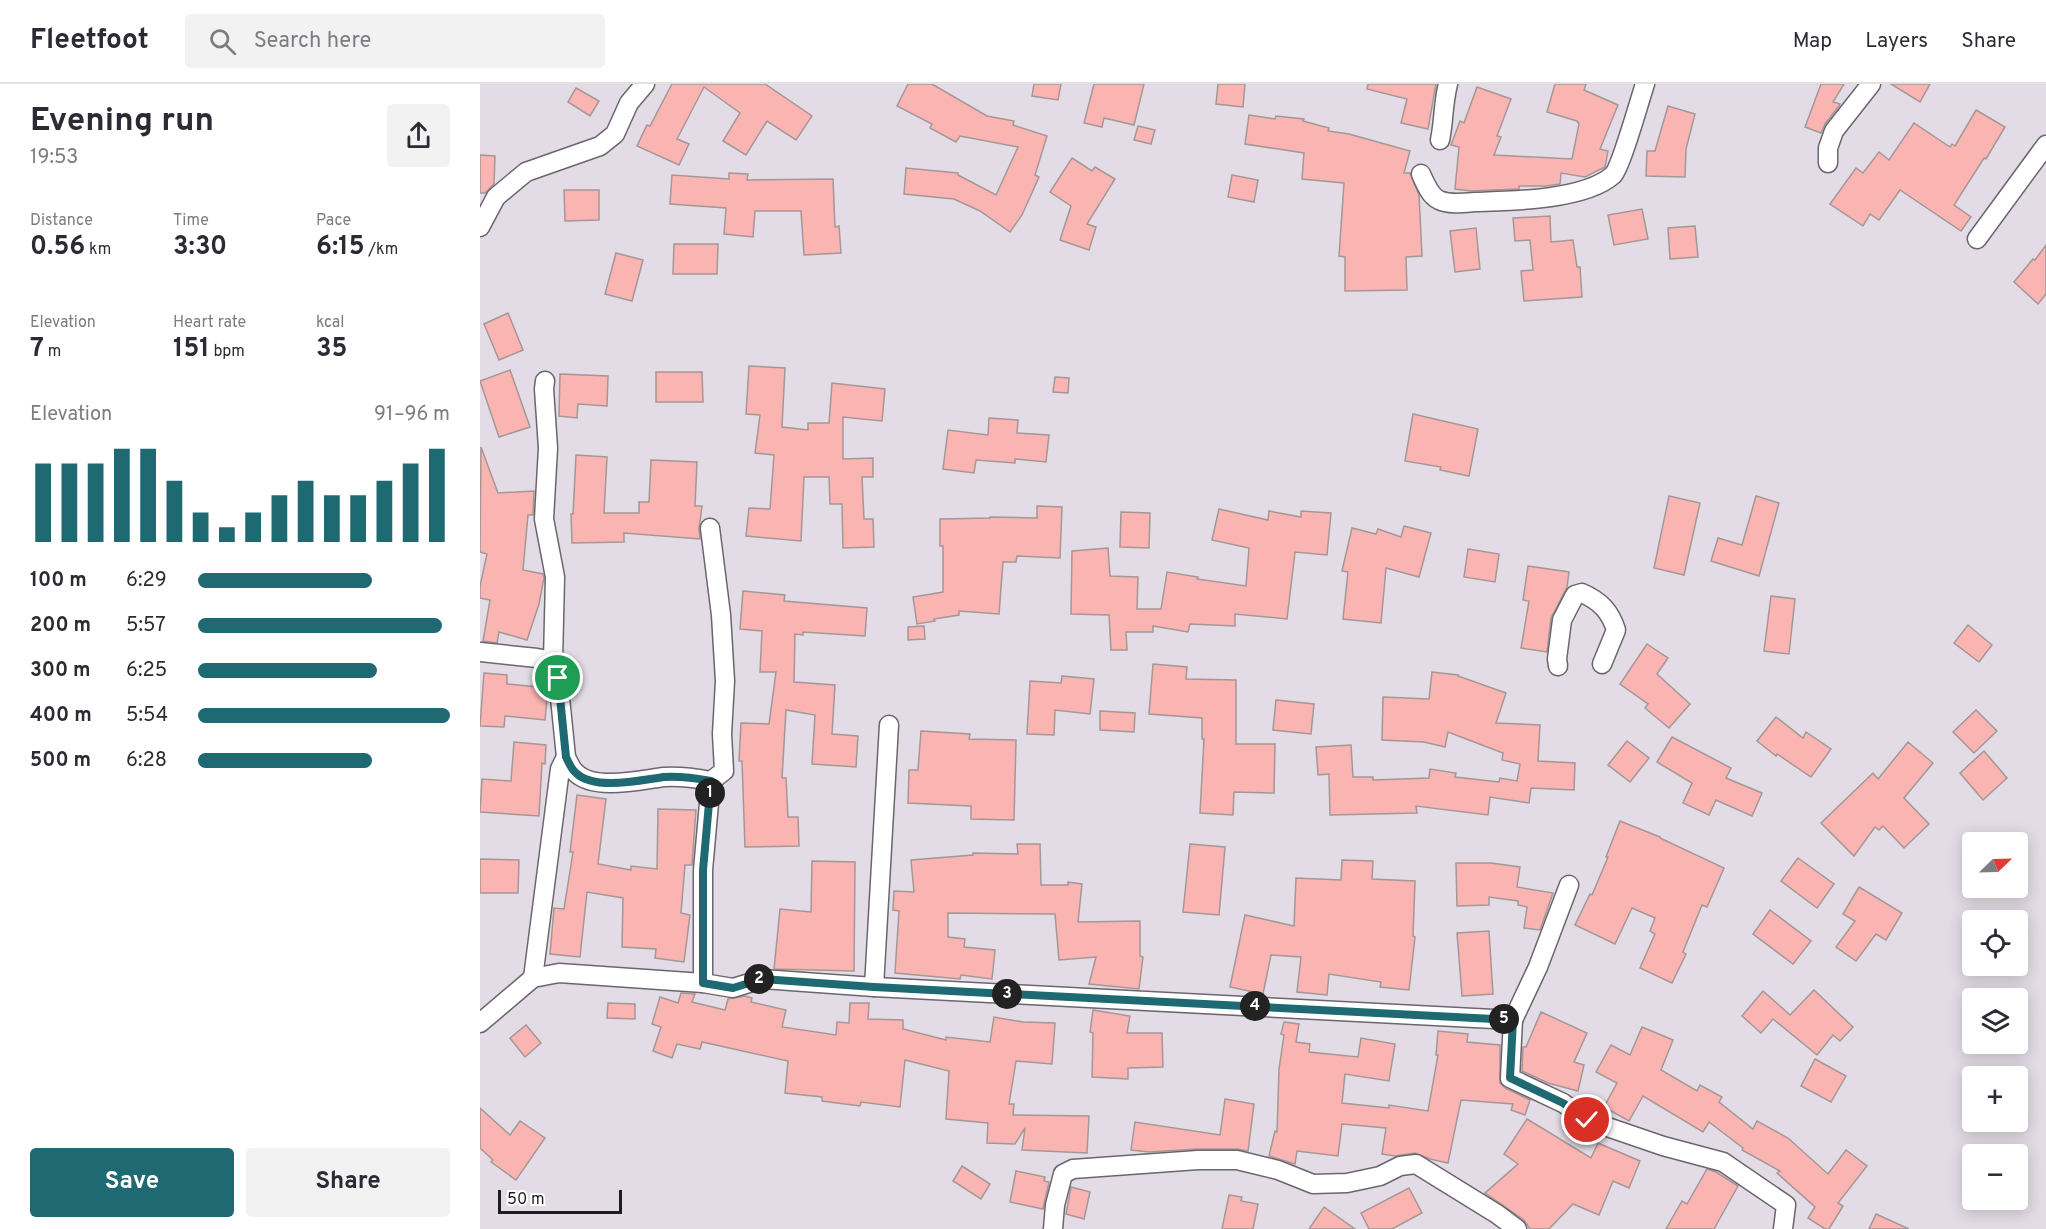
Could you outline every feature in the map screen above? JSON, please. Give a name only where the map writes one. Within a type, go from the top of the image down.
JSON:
[{"type":"street","points":[[480,227],[496,197],[526,172],[600,146],[615,134],[629,103],[645,84]]},
{"type":"street","points":[[1440,140],[1448,84]]},
{"type":"street","points":[[1421,174],[1429,190],[1438,200],[1449,203],[1521,201],[1578,192],[1602,183],[1615,173],[1645,84]]},
{"type":"street","points":[[1828,163],[1828,148],[1834,130],[1870,84]]},
{"type":"street","points":[[1977,239],[2046,145]]},
{"type":"street","points":[[545,381],[543,389],[548,448],[544,519],[555,577],[553,662],[558,678],[566,757],[571,769],[578,776],[588,780],[621,784],[666,777],[688,777],[711,781]]},
{"type":"street","points":[[703,983],[703,870],[711,781],[724,771],[722,734],[725,681],[721,615],[710,528]]},
{"type":"street","points":[[1558,666],[1562,620],[1575,595],[1582,593],[1600,602],[1612,617],[1616,630],[1602,664]]},
{"type":"street","points":[[480,652],[553,662]]},
{"type":"street","points":[[874,987],[889,724]]},
{"type":"street","points":[[533,978],[560,769],[566,757]]},
{"type":"street","points":[[1569,885],[1538,967],[1513,1020],[1510,1078],[1563,1103],[1587,1120],[1663,1146],[1723,1162],[1786,1205],[1783,1229]]},
{"type":"street","points":[[480,1023],[533,978],[559,973],[703,983],[733,988],[762,979],[874,987],[1513,1020]]},
{"type":"street","points":[[1053,1229],[1058,1188],[1063,1174],[1073,1169],[1198,1160],[1237,1161],[1278,1170],[1313,1184],[1347,1183],[1380,1176],[1401,1166],[1416,1164],[1517,1229]]},
{"type":"building","points":[[672,84],[765,84],[812,116],[796,140],[767,121],[746,155],[723,141],[740,113],[704,87],[677,139],[689,144],[679,165],[637,146]]},
{"type":"building","points":[[908,84],[932,84],[987,116],[1014,121],[1013,125],[1047,136],[1035,175],[1039,177],[1022,215],[1010,232],[980,211],[954,199],[904,194],[906,168],[958,173],[996,195],[1018,147],[960,136],[956,142],[930,128],[932,124],[897,106]]},
{"type":"building","points":[[1034,84],[1061,84],[1058,100],[1032,96]]},
{"type":"building","points":[[1094,84],[1144,84],[1134,125],[1104,118],[1102,127],[1084,123]]},
{"type":"building","points":[[1218,84],[1245,84],[1243,107],[1216,104]]},
{"type":"building","points":[[1368,84],[1436,84],[1428,129],[1401,123],[1407,99],[1367,89]]},
{"type":"building","points":[[1555,84],[1586,84],[1584,90],[1618,105],[1600,149],[1608,151],[1605,167],[1585,177],[1561,173],[1560,184],[1519,186],[1519,189],[1471,191],[1455,189],[1459,147],[1451,145],[1460,121],[1464,123],[1477,87],[1511,99],[1497,136],[1501,137],[1494,155],[1572,159],[1579,124],[1577,121],[1547,112]]},
{"type":"building","points":[[1821,84],[1844,84],[1833,102],[1840,104],[1821,133],[1805,127]]},
{"type":"building","points":[[1891,84],[1930,84],[1920,102]]},
{"type":"building","points":[[576,88],[599,101],[590,116],[568,102]]},
{"type":"building","points":[[1668,106],[1695,114],[1686,149],[1685,177],[1646,176],[1647,151],[1655,151]]},
{"type":"building","points":[[1976,110],[2005,127],[1954,205],[1971,217],[1961,231],[1900,190],[1879,220],[1870,214],[1863,226],[1830,204],[1856,168],[1863,173],[1879,152],[1889,160],[1914,123],[1950,147],[1952,144],[1955,146]]},
{"type":"building","points":[[1249,115],[1275,119],[1276,116],[1304,119],[1303,121],[1329,128],[1328,131],[1349,134],[1410,151],[1404,173],[1410,173],[1419,195],[1422,256],[1406,257],[1407,290],[1345,291],[1345,257],[1339,256],[1344,183],[1302,179],[1304,153],[1245,144]]},
{"type":"building","points":[[1138,126],[1155,130],[1151,144],[1134,140]]},
{"type":"building","points":[[480,155],[495,156],[494,184],[485,193],[480,193]]},
{"type":"building","points":[[1072,158],[1092,171],[1095,167],[1115,179],[1087,224],[1096,227],[1089,250],[1060,240],[1071,206],[1050,192]]},
{"type":"building","points":[[729,173],[748,174],[747,180],[833,179],[835,227],[839,226],[841,253],[804,255],[801,211],[755,211],[753,237],[724,234],[726,208],[670,204],[672,175],[729,179]]},
{"type":"building","points":[[1232,175],[1258,180],[1254,202],[1228,197]]},
{"type":"building","points":[[564,190],[599,190],[599,220],[565,221]]},
{"type":"building","points":[[1642,209],[1648,239],[1614,245],[1608,215]]},
{"type":"building","points":[[1550,216],[1551,242],[1573,240],[1577,267],[1580,267],[1582,297],[1524,301],[1521,271],[1533,270],[1530,240],[1515,241],[1513,218]]},
{"type":"building","points":[[1695,226],[1698,257],[1670,259],[1668,228]]},
{"type":"building","points":[[1476,228],[1480,269],[1455,272],[1450,231]]},
{"type":"building","points":[[674,244],[718,244],[717,274],[673,274]]},
{"type":"building","points":[[2046,245],[2046,294],[2038,304],[2014,282]]},
{"type":"building","points":[[616,253],[643,260],[632,301],[605,294]]},
{"type":"building","points":[[508,313],[523,350],[499,360],[484,324]]},
{"type":"building","points":[[749,366],[785,368],[782,427],[808,430],[808,423],[829,423],[832,383],[885,389],[882,421],[843,417],[843,459],[873,458],[873,477],[862,477],[864,519],[873,519],[874,547],[843,548],[842,504],[830,504],[829,477],[804,477],[801,541],[746,536],[749,508],[770,509],[774,455],[755,453],[760,415],[746,414]]},
{"type":"building","points":[[510,370],[530,427],[499,437],[480,381]]},
{"type":"building","points":[[656,372],[702,372],[703,402],[656,402]]},
{"type":"building","points":[[560,374],[608,376],[607,406],[578,404],[577,418],[559,416]]},
{"type":"building","points":[[1055,377],[1069,378],[1068,393],[1053,392]]},
{"type":"building","points":[[1413,414],[1478,429],[1469,476],[1440,470],[1441,467],[1405,461]]},
{"type":"building","points":[[989,418],[1018,420],[1017,433],[1049,435],[1046,462],[1015,459],[1015,463],[976,460],[974,473],[943,469],[948,430],[988,435]]},
{"type":"building","points":[[481,447],[498,493],[534,491],[533,515],[528,515],[523,570],[543,574],[544,578],[539,604],[527,640],[499,632],[497,643],[483,641],[490,600],[480,598],[480,586],[487,554],[480,552]]},
{"type":"building","points":[[576,455],[607,457],[604,513],[639,513],[639,502],[649,502],[651,460],[697,462],[695,506],[702,506],[700,539],[624,533],[624,542],[572,543],[571,514],[573,514]]},
{"type":"building","points":[[1669,496],[1700,503],[1684,575],[1654,568]]},
{"type":"building","points":[[1756,496],[1779,503],[1759,576],[1711,561],[1718,538],[1742,545]]},
{"type":"building","points":[[1037,506],[1062,507],[1060,558],[1017,556],[1016,562],[1003,562],[999,614],[959,611],[959,615],[917,624],[913,597],[943,592],[943,546],[940,546],[940,519],[1037,518]]},
{"type":"building","points":[[1219,509],[1268,520],[1269,511],[1301,517],[1301,511],[1331,513],[1327,555],[1295,552],[1287,619],[1235,614],[1235,626],[1190,624],[1188,632],[1153,626],[1153,632],[1126,632],[1127,650],[1111,650],[1109,615],[1071,614],[1072,551],[1108,548],[1110,576],[1138,577],[1137,609],[1161,609],[1167,572],[1246,586],[1249,548],[1212,540]]},
{"type":"building","points":[[1121,512],[1150,513],[1149,548],[1120,547]]},
{"type":"building","points":[[1404,526],[1431,533],[1419,577],[1386,568],[1381,623],[1343,619],[1348,572],[1342,571],[1352,528],[1376,534],[1378,529],[1401,537]]},
{"type":"building","points":[[1468,549],[1499,554],[1495,582],[1464,577]]},
{"type":"building","points":[[1528,566],[1569,572],[1567,587],[1551,618],[1547,652],[1521,648],[1529,601],[1523,600]]},
{"type":"building","points":[[743,591],[785,595],[784,601],[867,608],[865,636],[803,632],[803,635],[795,634],[794,682],[835,685],[832,734],[858,736],[856,767],[812,764],[815,715],[786,710],[782,778],[786,778],[788,817],[798,817],[799,846],[745,847],[742,761],[739,761],[741,723],[769,724],[776,672],[760,672],[762,631],[740,629]]},
{"type":"building","points":[[1771,596],[1795,599],[1789,654],[1764,651]]},
{"type":"building","points":[[1968,625],[1992,645],[1979,662],[1954,643]]},
{"type":"building","points":[[924,626],[925,639],[908,640],[908,627]]},
{"type":"building","points":[[1647,644],[1668,658],[1657,674],[1690,704],[1669,728],[1645,708],[1648,704],[1620,684]]},
{"type":"building","points":[[1153,664],[1187,667],[1186,679],[1236,680],[1236,744],[1275,744],[1274,793],[1234,792],[1233,815],[1200,813],[1204,739],[1202,739],[1202,718],[1149,714]]},
{"type":"building","points":[[1432,672],[1458,675],[1506,693],[1496,723],[1540,725],[1538,761],[1575,763],[1574,790],[1531,788],[1529,803],[1490,797],[1488,815],[1416,806],[1417,813],[1330,815],[1329,774],[1318,775],[1316,747],[1351,745],[1353,777],[1373,777],[1373,780],[1429,778],[1430,769],[1456,773],[1455,777],[1499,782],[1500,778],[1517,781],[1520,764],[1502,760],[1503,753],[1448,732],[1445,747],[1424,742],[1382,740],[1383,697],[1429,699]]},
{"type":"building","points":[[484,673],[507,675],[507,684],[548,688],[545,720],[505,716],[504,727],[480,726]]},
{"type":"building","points":[[1062,676],[1094,679],[1090,714],[1055,710],[1054,735],[1027,734],[1030,681],[1061,683]]},
{"type":"building","points":[[1276,700],[1314,704],[1311,734],[1273,730]]},
{"type":"building","points":[[1976,710],[1997,731],[1974,753],[1953,732]]},
{"type":"building","points":[[1100,711],[1135,713],[1134,732],[1100,730]]},
{"type":"building","points":[[1776,717],[1803,738],[1806,732],[1831,749],[1811,777],[1777,754],[1776,756],[1757,741]]},
{"type":"building","points":[[921,731],[970,734],[969,739],[1016,740],[1014,820],[971,819],[971,806],[908,803],[909,770],[918,770]]},
{"type":"building","points":[[1672,737],[1731,768],[1726,778],[1762,793],[1752,816],[1716,800],[1709,815],[1683,803],[1692,783],[1657,762]]},
{"type":"building","points":[[1627,741],[1649,758],[1630,782],[1608,765]]},
{"type":"building","points":[[514,742],[546,745],[545,764],[542,763],[539,816],[480,812],[482,779],[511,781]]},
{"type":"building","points":[[1908,742],[1933,763],[1904,798],[1929,824],[1904,848],[1883,826],[1879,830],[1875,827],[1854,856],[1821,823],[1873,773],[1878,779]]},
{"type":"building","points":[[1984,751],[2007,778],[1983,800],[1960,773]]},
{"type":"building","points":[[577,795],[606,799],[598,864],[631,870],[631,866],[657,869],[658,809],[696,810],[692,865],[685,865],[681,913],[690,915],[684,962],[655,958],[656,949],[622,947],[623,898],[587,892],[580,957],[550,954],[554,908],[564,909],[573,852],[570,852]]},
{"type":"building","points":[[1620,821],[1660,837],[1724,868],[1707,907],[1702,905],[1683,952],[1686,954],[1672,983],[1640,968],[1655,934],[1650,931],[1655,918],[1632,908],[1615,944],[1575,925],[1590,894],[1592,895]]},
{"type":"building","points":[[1017,844],[1040,844],[1041,885],[1068,885],[1068,882],[1082,884],[1078,922],[1140,921],[1140,956],[1143,957],[1139,989],[1089,984],[1096,957],[1059,960],[1055,914],[948,913],[948,937],[965,939],[964,947],[995,950],[992,979],[961,975],[960,979],[895,973],[899,911],[893,910],[894,891],[914,892],[911,860],[973,855],[973,853],[1018,854]]},
{"type":"building","points":[[1190,844],[1225,847],[1219,915],[1183,912]]},
{"type":"building","points":[[1798,858],[1834,884],[1817,908],[1781,881]]},
{"type":"building","points":[[480,859],[519,860],[518,893],[480,893]]},
{"type":"building","points":[[1342,860],[1373,861],[1372,879],[1415,881],[1413,936],[1415,937],[1409,990],[1380,987],[1381,982],[1329,974],[1327,995],[1297,992],[1301,957],[1271,955],[1263,994],[1230,987],[1245,915],[1294,926],[1296,878],[1341,880]]},
{"type":"building","points":[[812,861],[855,862],[854,971],[774,969],[780,909],[811,912]]},
{"type":"building","points":[[1456,863],[1491,863],[1520,867],[1517,887],[1553,893],[1540,930],[1524,928],[1527,907],[1518,905],[1518,901],[1489,897],[1489,905],[1457,906]]},
{"type":"building","points":[[1859,887],[1902,913],[1886,940],[1876,934],[1856,961],[1836,947],[1855,921],[1843,914]]},
{"type":"building","points":[[1770,910],[1811,941],[1793,964],[1753,934]]},
{"type":"building","points":[[1489,931],[1493,994],[1462,996],[1457,933]]},
{"type":"building","points":[[1814,990],[1853,1027],[1840,1041],[1833,1035],[1817,1055],[1773,1019],[1761,1033],[1742,1016],[1763,991],[1790,1015]]},
{"type":"building","points":[[681,993],[695,994],[692,1002],[725,1010],[728,999],[745,996],[752,998],[751,1002],[786,1010],[782,1027],[836,1035],[837,1022],[849,1023],[850,1003],[869,1003],[868,1019],[903,1020],[903,1029],[946,1040],[946,1037],[990,1042],[994,1017],[1023,1022],[1055,1023],[1052,1064],[1016,1061],[1009,1104],[1014,1104],[1013,1115],[1089,1116],[1087,1153],[1022,1150],[1025,1128],[1015,1144],[987,1143],[988,1123],[946,1119],[949,1071],[905,1060],[900,1107],[861,1102],[860,1106],[822,1101],[822,1097],[785,1093],[788,1061],[702,1042],[700,1049],[677,1044],[672,1058],[653,1051],[661,1027],[652,1024],[660,997],[678,1003]]},
{"type":"building","points":[[608,1003],[635,1004],[635,1019],[607,1018]]},
{"type":"building","points":[[1093,1010],[1130,1016],[1127,1033],[1162,1033],[1163,1067],[1128,1068],[1128,1079],[1092,1077],[1093,1033],[1090,1032]]},
{"type":"building","points":[[1541,1012],[1587,1033],[1574,1062],[1584,1065],[1578,1091],[1548,1083],[1522,1071],[1523,1047],[1526,1047]]},
{"type":"building","points":[[1284,1022],[1299,1024],[1296,1042],[1310,1044],[1309,1052],[1358,1057],[1361,1038],[1395,1044],[1389,1081],[1345,1074],[1342,1103],[1389,1108],[1389,1105],[1428,1111],[1438,1055],[1436,1055],[1438,1031],[1468,1034],[1467,1042],[1500,1045],[1500,1083],[1505,1088],[1530,1100],[1525,1115],[1511,1110],[1513,1104],[1461,1100],[1448,1163],[1415,1153],[1395,1156],[1382,1154],[1386,1128],[1342,1124],[1338,1156],[1297,1151],[1295,1164],[1269,1156],[1275,1131],[1277,1132],[1279,1069],[1284,1035],[1281,1034]]},
{"type":"building","points":[[526,1025],[541,1043],[525,1057],[510,1038]]},
{"type":"building","points":[[1642,1027],[1673,1040],[1661,1070],[1697,1091],[1700,1085],[1722,1097],[1719,1102],[1753,1129],[1757,1121],[1788,1138],[1828,1174],[1846,1150],[1867,1166],[1838,1203],[1843,1206],[1829,1229],[1825,1229],[1808,1218],[1815,1207],[1777,1173],[1780,1171],[1742,1150],[1743,1148],[1709,1122],[1703,1132],[1643,1096],[1629,1121],[1604,1107],[1617,1083],[1596,1072],[1611,1045],[1630,1055]]},
{"type":"building","points":[[1815,1059],[1846,1076],[1831,1102],[1801,1086]]},
{"type":"building","points":[[1225,1099],[1254,1104],[1248,1151],[1237,1149],[1149,1152],[1131,1150],[1135,1122],[1220,1135]]},
{"type":"building","points":[[480,1108],[510,1135],[520,1121],[545,1138],[516,1180],[491,1162],[493,1160],[480,1148]]},
{"type":"building","points":[[1527,1119],[1591,1158],[1598,1143],[1640,1161],[1629,1188],[1613,1181],[1599,1215],[1573,1204],[1549,1229],[1530,1229],[1524,1220],[1485,1193],[1518,1164],[1504,1154]]},
{"type":"building","points":[[962,1166],[990,1184],[981,1199],[953,1181]]},
{"type":"building","points":[[1707,1169],[1738,1186],[1714,1229],[1666,1229],[1682,1201],[1687,1204]]},
{"type":"building","points":[[1016,1171],[1045,1177],[1044,1181],[1049,1182],[1043,1209],[1010,1202]]},
{"type":"building","points":[[1071,1187],[1090,1192],[1084,1219],[1066,1214]]},
{"type":"building","points":[[1409,1188],[1422,1213],[1392,1229],[1369,1229],[1361,1213]]},
{"type":"building","points":[[1229,1195],[1242,1197],[1241,1201],[1258,1204],[1253,1229],[1222,1229]]},
{"type":"building","points":[[1324,1207],[1355,1229],[1309,1229]]},
{"type":"building","points":[[1876,1214],[1909,1229],[1869,1229]]},
{"type":"route","points":[[558,678],[566,757],[571,769],[578,776],[588,780],[621,784],[666,777],[688,777],[711,781],[703,870],[703,983],[733,988],[762,979],[874,987],[1513,1020],[1510,1078],[1563,1103],[1587,1120]]}]
